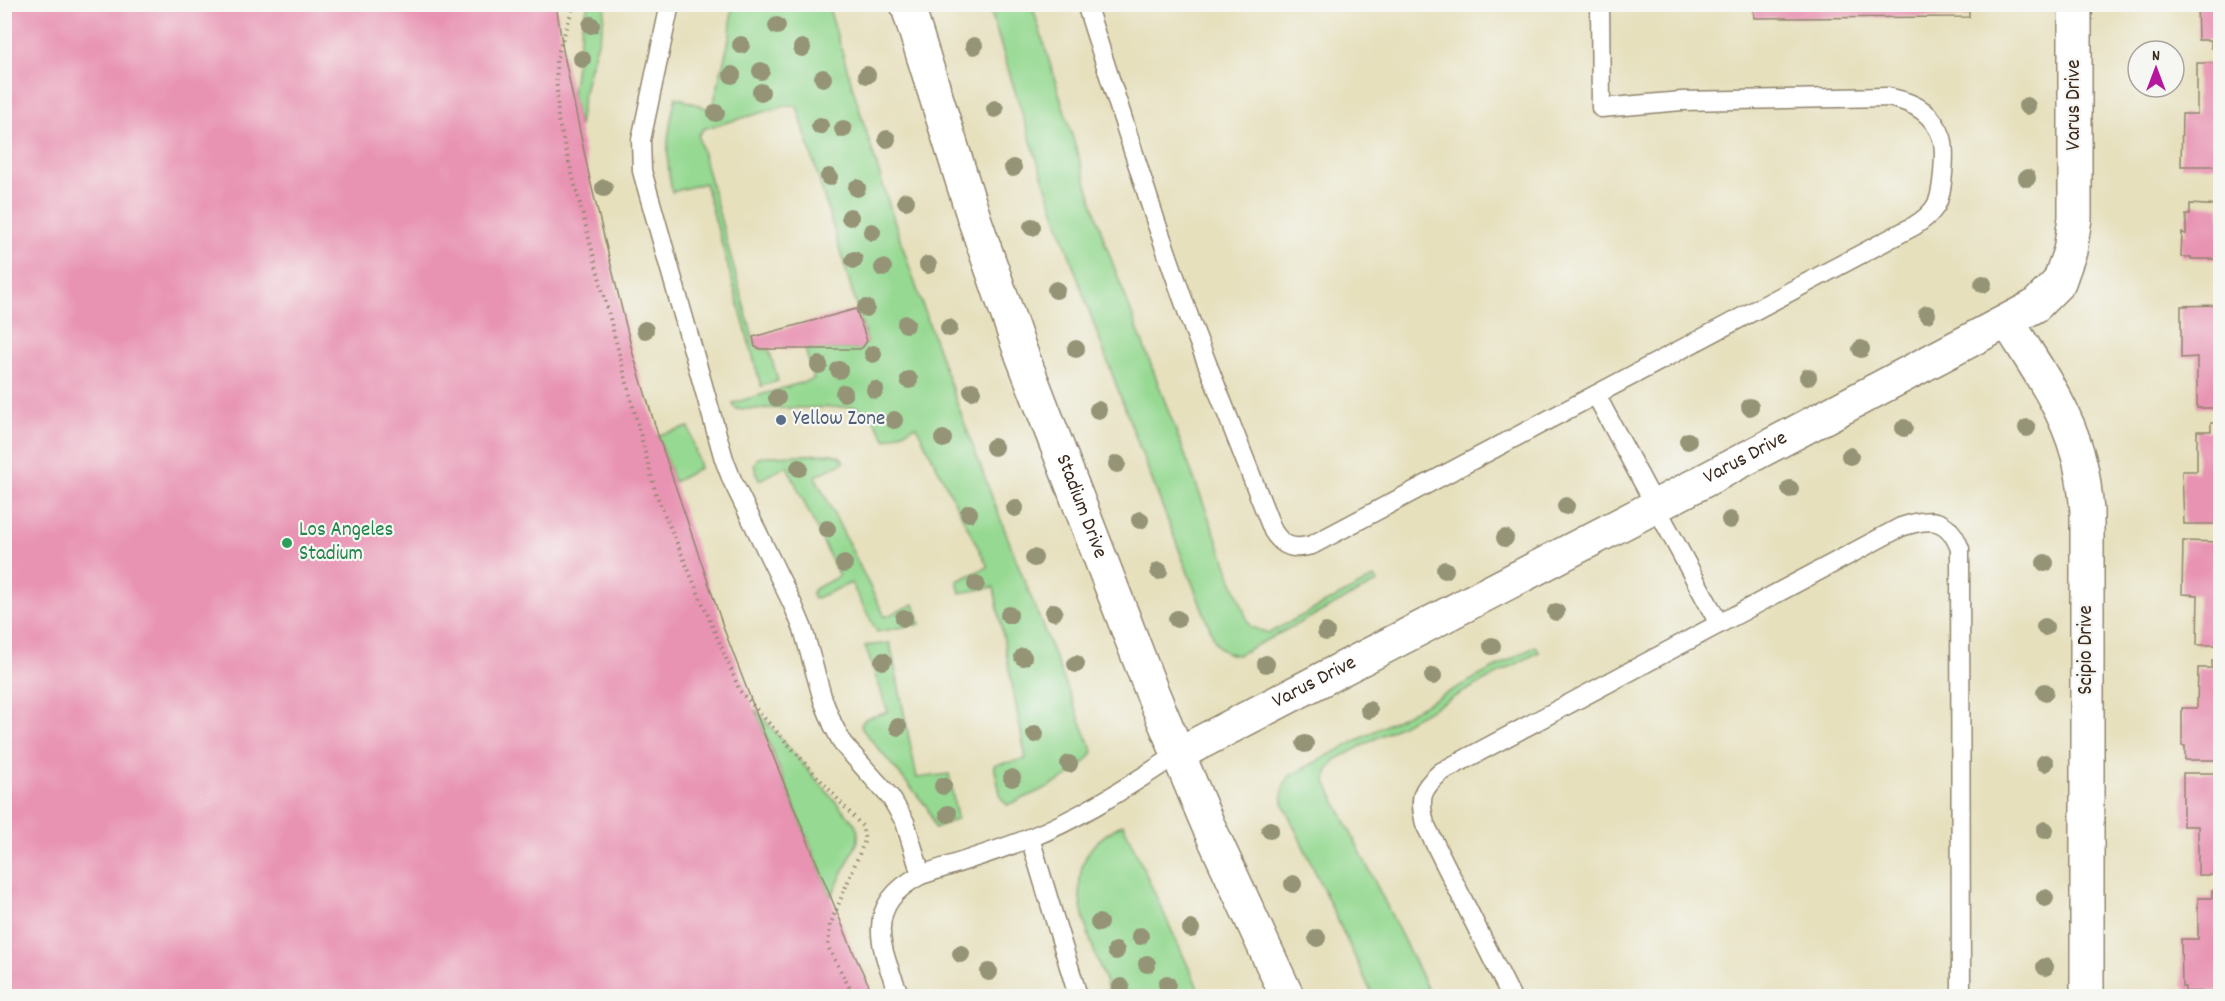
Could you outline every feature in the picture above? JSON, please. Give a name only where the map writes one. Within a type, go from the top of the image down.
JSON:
[{"type":"street","name":"Stadium Drive","points":[[907,4],[974,218],[1020,350],[1152,692],[1287,996]]},
{"type":"street","name":"Varus Drive","points":[[1178,754],[2036,306],[2059,282],[2070,250],[2074,218],[2075,4]]},
{"type":"street","name":"Scipio Drive","points":[[2008,322],[2052,394],[2066,422],[2077,451],[2087,511],[2087,996]]},
{"type":"lane","points":[[670,4],[641,140],[642,171],[724,459],[803,629],[833,725],[843,744],[891,798],[905,822],[921,875]]},
{"type":"lane","points":[[1086,4],[1192,326],[1273,531],[1288,548],[1312,545],[1914,226],[1937,206],[1943,169],[1943,139],[1923,110],[1908,102],[1888,97],[1682,101],[1601,108],[1599,4]]},
{"type":"lane","points":[[1596,395],[1719,624]]},
{"type":"lane","points":[[1511,996],[1425,824],[1421,809],[1422,793],[1428,783],[1441,772],[1901,526],[1921,520],[1943,523],[1954,533],[1960,549],[1961,996]]},
{"type":"lane","points":[[900,996],[884,959],[880,937],[883,915],[894,894],[907,882],[921,875],[1030,838],[1107,799],[1178,754]]},
{"type":"lane","points":[[1030,838],[1078,996]]},
{"type":"path","points":[[574,4],[556,60],[558,120],[656,494],[740,691],[862,826],[865,840],[830,925],[828,947],[854,996]]},
{"type":"green space","points":[[588,5],[605,5],[582,103],[579,127],[572,94],[582,25]]},
{"type":"green space","points":[[732,5],[828,5],[915,285],[1008,540],[1093,752],[1086,761],[1066,777],[1007,805],[1001,798],[994,765],[1026,759],[994,587],[960,593],[957,581],[988,567],[916,426],[886,440],[870,416],[855,407],[737,409],[734,407],[733,403],[814,379],[805,349],[860,349],[867,341],[797,106],[789,105],[703,129],[698,136],[755,346],[769,349],[778,381],[761,386],[705,183],[672,192],[668,167],[668,144],[676,97],[712,110],[730,36]]},
{"type":"green space","points":[[989,5],[1032,5],[1105,243],[1250,627],[1269,633],[1375,577],[1378,582],[1238,655],[1224,651],[1215,641],[1154,484],[1066,246]]},
{"type":"green space","points":[[689,427],[700,468],[674,482],[658,435]]},
{"type":"green space","points":[[832,454],[841,457],[844,462],[815,476],[885,617],[914,604],[920,624],[877,632],[851,583],[814,599],[813,590],[839,576],[787,466],[759,480],[754,465],[758,458],[767,456]]},
{"type":"green space","points":[[890,643],[917,778],[949,774],[957,819],[935,828],[927,807],[861,725],[865,719],[888,712],[865,646]]},
{"type":"green space","points":[[1536,646],[1539,652],[1335,760],[1327,772],[1326,782],[1431,996],[1373,996],[1284,805],[1282,793],[1284,785],[1291,775]]},
{"type":"green space","points":[[755,709],[855,824],[858,841],[831,897]]},
{"type":"green space","points":[[1123,824],[1202,996],[1110,996],[1084,920],[1080,900],[1080,881],[1083,862],[1093,846]]},
{"type":"building","name":"Los Angeles Stadium","points":[[4,4],[556,4],[563,50],[590,180],[633,354],[658,435],[725,632],[768,744],[855,956],[874,996],[4,996]]},
{"type":"building","points":[[1753,4],[1969,4],[1969,17],[1754,18]]},
{"type":"building","points":[[2197,4],[2220,4],[2220,48],[2211,48],[2211,40],[2198,40]]},
{"type":"building","points":[[2197,63],[2220,63],[2220,166],[2181,166],[2182,114],[2197,114]]},
{"type":"building","points":[[2190,204],[2220,206],[2220,259],[2181,257],[2182,233],[2186,234],[2186,215],[2190,215]]},
{"type":"building","points":[[2220,305],[2220,408],[2197,408],[2197,357],[2181,358],[2181,306]]},
{"type":"building","points":[[856,309],[867,341],[860,349],[761,349],[755,347],[753,337]]},
{"type":"building","points":[[2211,423],[2220,423],[2220,524],[2184,524],[2182,471],[2197,471],[2197,431],[2211,431]]},
{"type":"building","points":[[2183,541],[2220,542],[2220,645],[2197,645],[2198,595],[2182,594]]},
{"type":"building","points":[[2212,660],[2220,660],[2220,760],[2185,760],[2185,746],[2182,746],[2182,708],[2197,708],[2198,668],[2212,668]]},
{"type":"building","points":[[2183,773],[2220,773],[2220,875],[2198,875],[2198,826],[2183,826]]},
{"type":"building","points":[[2212,891],[2220,891],[2220,991],[2185,992],[2185,987],[2182,987],[2181,939],[2198,939],[2198,898],[2212,898]]},
{"type":"place","name":"Yellow Zone","points":[[781,420]]},
{"type":"place","name":"Los Angeles Stadium","points":[[287,543]]}]
